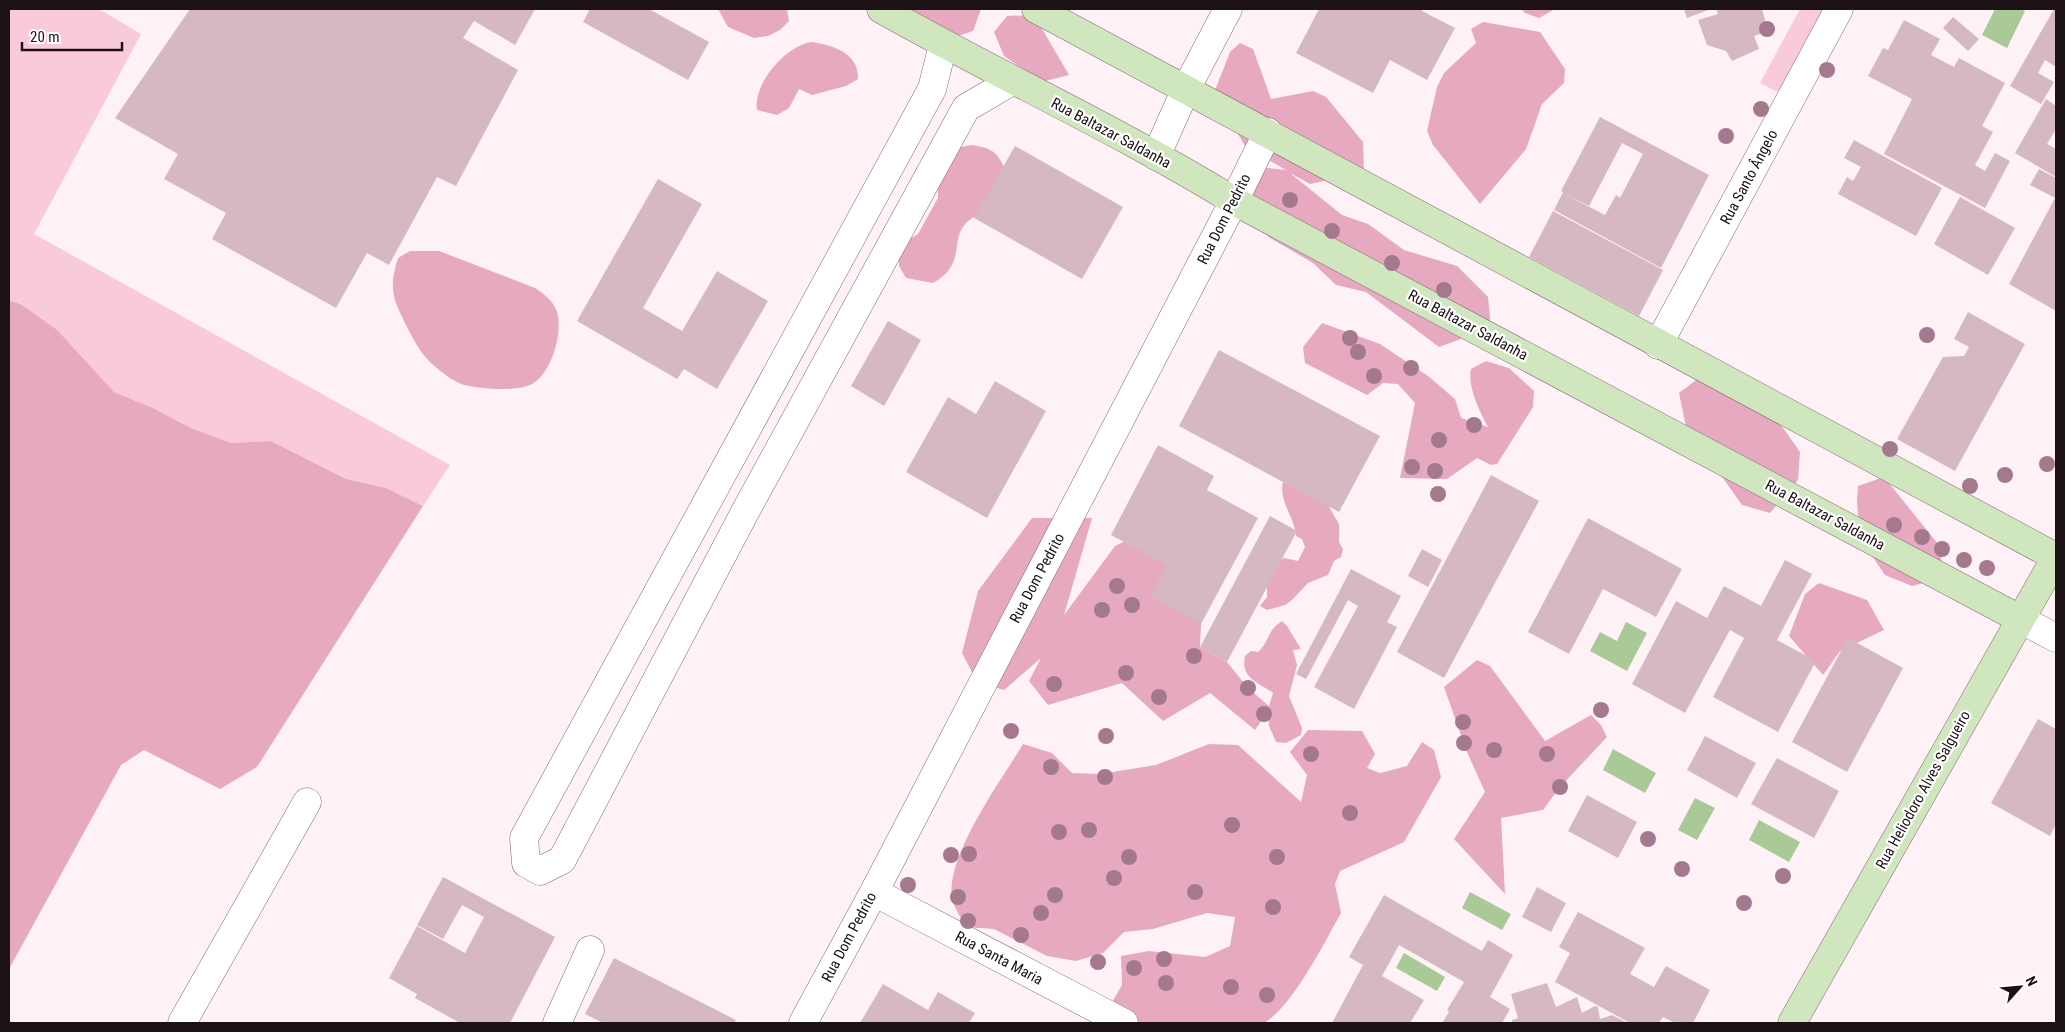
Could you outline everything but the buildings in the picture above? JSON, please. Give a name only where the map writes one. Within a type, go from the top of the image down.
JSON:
[{"type":"main road","name":"Rua Baltazar Saldanha","points":[[881,9],[943,45],[1156,156],[1234,201],[2020,619]]},
{"type":"main road","points":[[1036,9],[1268,132],[1658,345],[2056,557]]},
{"type":"main road","name":"Rua Heliodoro Alves Salgueiro","points":[[1792,1023],[2056,557]]},
{"type":"street","points":[[1156,156],[1186,89],[1228,9]]},
{"type":"street","name":"Rua Santo Ângelo","points":[[1658,345],[1839,9]]},
{"type":"street","points":[[943,45],[932,89],[524,838],[526,863],[540,871],[562,860],[745,512],[966,108],[1012,81]]},
{"type":"street","name":"Rua Dom Pedrito","points":[[803,1023],[874,892],[1234,201],[1268,132]]},
{"type":"street","points":[[711,494],[745,512]]},
{"type":"street","name":"Rua Baltazar Saldanha","points":[[2020,619],[2056,638]]},
{"type":"street","points":[[182,1023],[307,802]]},
{"type":"street","name":"Rua Santa Maria","points":[[874,892],[1124,1023]]},
{"type":"street","points":[[557,1023],[590,950]]},
{"type":"shaded area","points":[[9,9],[99,9],[141,34],[34,234],[450,465],[423,506],[386,488],[346,479],[271,441],[231,443],[191,428],[153,408],[114,392],[85,362],[22,305],[9,300]]},
{"type":"shaded area","points":[[718,9],[787,9],[789,21],[780,30],[768,36],[754,38],[728,27]]},
{"type":"shaded area","points":[[897,9],[981,9],[973,31],[958,36]]},
{"type":"shaded area","points":[[1521,9],[1555,9],[1539,18],[1525,13]]},
{"type":"shaded area","points":[[1800,9],[1833,9],[1787,97],[1760,83]]},
{"type":"shaded area","points":[[1995,9],[2021,9],[2025,11],[2007,48],[1982,35]]},
{"type":"shaded area","points":[[1034,15],[1069,75],[1041,82],[1004,56],[994,32],[1007,16]]},
{"type":"shaded area","points":[[1483,22],[1540,32],[1565,69],[1564,83],[1542,104],[1526,149],[1480,204],[1433,145],[1427,131],[1437,87],[1444,73],[1476,43],[1471,29]]},
{"type":"shaded area","points":[[811,42],[828,45],[843,52],[854,63],[858,79],[846,86],[812,95],[799,89],[789,108],[777,115],[757,110],[757,99],[760,89],[773,67],[791,51]]},
{"type":"shaded area","points":[[1240,43],[1253,49],[1271,99],[1313,91],[1326,97],[1363,142],[1364,172],[1310,184],[1290,173],[1342,215],[1368,224],[1404,250],[1457,266],[1488,297],[1491,328],[1439,347],[1366,292],[1336,285],[1313,263],[1270,238],[1249,215],[1240,188],[1259,167],[1286,170],[1245,146],[1214,93],[1230,52]]},
{"type":"shaded area","points":[[971,145],[983,147],[995,153],[1004,167],[987,211],[970,219],[961,230],[954,260],[943,276],[933,283],[906,278],[899,266],[899,253],[906,241],[918,234],[938,198],[938,184],[957,148]]},
{"type":"shaded area","points":[[410,251],[439,251],[535,288],[547,297],[555,307],[559,327],[555,348],[550,362],[542,375],[532,384],[525,387],[489,389],[461,384],[432,364],[408,330],[393,292],[393,277],[398,258]]},
{"type":"shaded area","points":[[9,300],[22,305],[57,330],[114,392],[153,408],[191,428],[231,443],[271,441],[346,479],[386,488],[423,506],[257,767],[220,789],[144,750],[121,765],[9,969]]},
{"type":"shaded area","points":[[1322,323],[1380,344],[1428,376],[1455,399],[1461,418],[1488,427],[1475,399],[1470,376],[1471,369],[1486,361],[1509,368],[1534,391],[1533,407],[1497,464],[1491,465],[1477,458],[1447,479],[1400,478],[1415,403],[1398,384],[1383,383],[1367,395],[1305,363],[1303,347]]},
{"type":"shaded area","points":[[1700,377],[1767,405],[1800,452],[1798,480],[1770,513],[1742,505],[1718,471],[1688,437],[1679,393]]},
{"type":"shaded area","points":[[1884,477],[1942,549],[1939,579],[1912,586],[1885,575],[1860,538],[1857,502],[1858,486]]},
{"type":"shaded area","points":[[1283,482],[1328,505],[1339,524],[1339,542],[1343,549],[1341,557],[1334,561],[1328,575],[1308,583],[1285,605],[1267,610],[1260,606],[1267,597],[1267,582],[1276,563],[1284,558],[1298,561],[1305,547],[1302,539],[1296,536],[1283,496]]},
{"type":"shaded area","points":[[1032,518],[1092,518],[1064,615],[1115,546],[1140,534],[1167,565],[1190,580],[1201,624],[1200,647],[1227,662],[1248,688],[1269,706],[1273,693],[1248,675],[1244,664],[1245,656],[1251,651],[1258,652],[1273,628],[1282,621],[1301,649],[1293,650],[1297,665],[1289,696],[1302,728],[1301,735],[1286,743],[1276,742],[1269,726],[1268,711],[1255,730],[1210,693],[1163,721],[1122,683],[1048,705],[1029,681],[1041,658],[1004,690],[977,682],[962,653],[978,591]]},
{"type":"shaded area","points":[[1819,583],[1867,600],[1884,630],[1840,651],[1823,675],[1789,636],[1805,594]]},
{"type":"shaded area","points":[[1626,622],[1647,633],[1627,671],[1590,651],[1600,632],[1617,641]]},
{"type":"shaded area","points":[[1477,660],[1490,666],[1545,741],[1591,715],[1601,725],[1607,737],[1560,787],[1543,810],[1501,818],[1505,894],[1454,839],[1485,792],[1467,752],[1444,687]]},
{"type":"shaded area","points":[[1308,730],[1362,731],[1375,754],[1367,768],[1380,773],[1407,766],[1422,742],[1434,750],[1441,777],[1404,842],[1340,871],[1335,884],[1341,913],[1297,989],[1275,1015],[1264,1023],[1100,1023],[1122,985],[1121,956],[1149,951],[1205,957],[1230,946],[1235,917],[1207,913],[1153,929],[1124,932],[1103,953],[1076,961],[1047,956],[994,929],[966,927],[956,910],[952,899],[952,882],[957,862],[977,819],[1023,744],[1052,753],[1072,773],[1100,774],[1156,765],[1209,744],[1238,745],[1301,802],[1307,775],[1290,752]]},
{"type":"shaded area","points":[[1613,749],[1656,773],[1645,793],[1603,770]]},
{"type":"shaded area","points":[[1695,798],[1715,808],[1697,840],[1678,830]]},
{"type":"shaded area","points":[[1759,820],[1800,842],[1789,862],[1749,840]]},
{"type":"shaded area","points":[[1470,892],[1511,914],[1502,930],[1462,908]]},
{"type":"shaded area","points":[[1404,953],[1445,977],[1437,991],[1396,968]]}]
